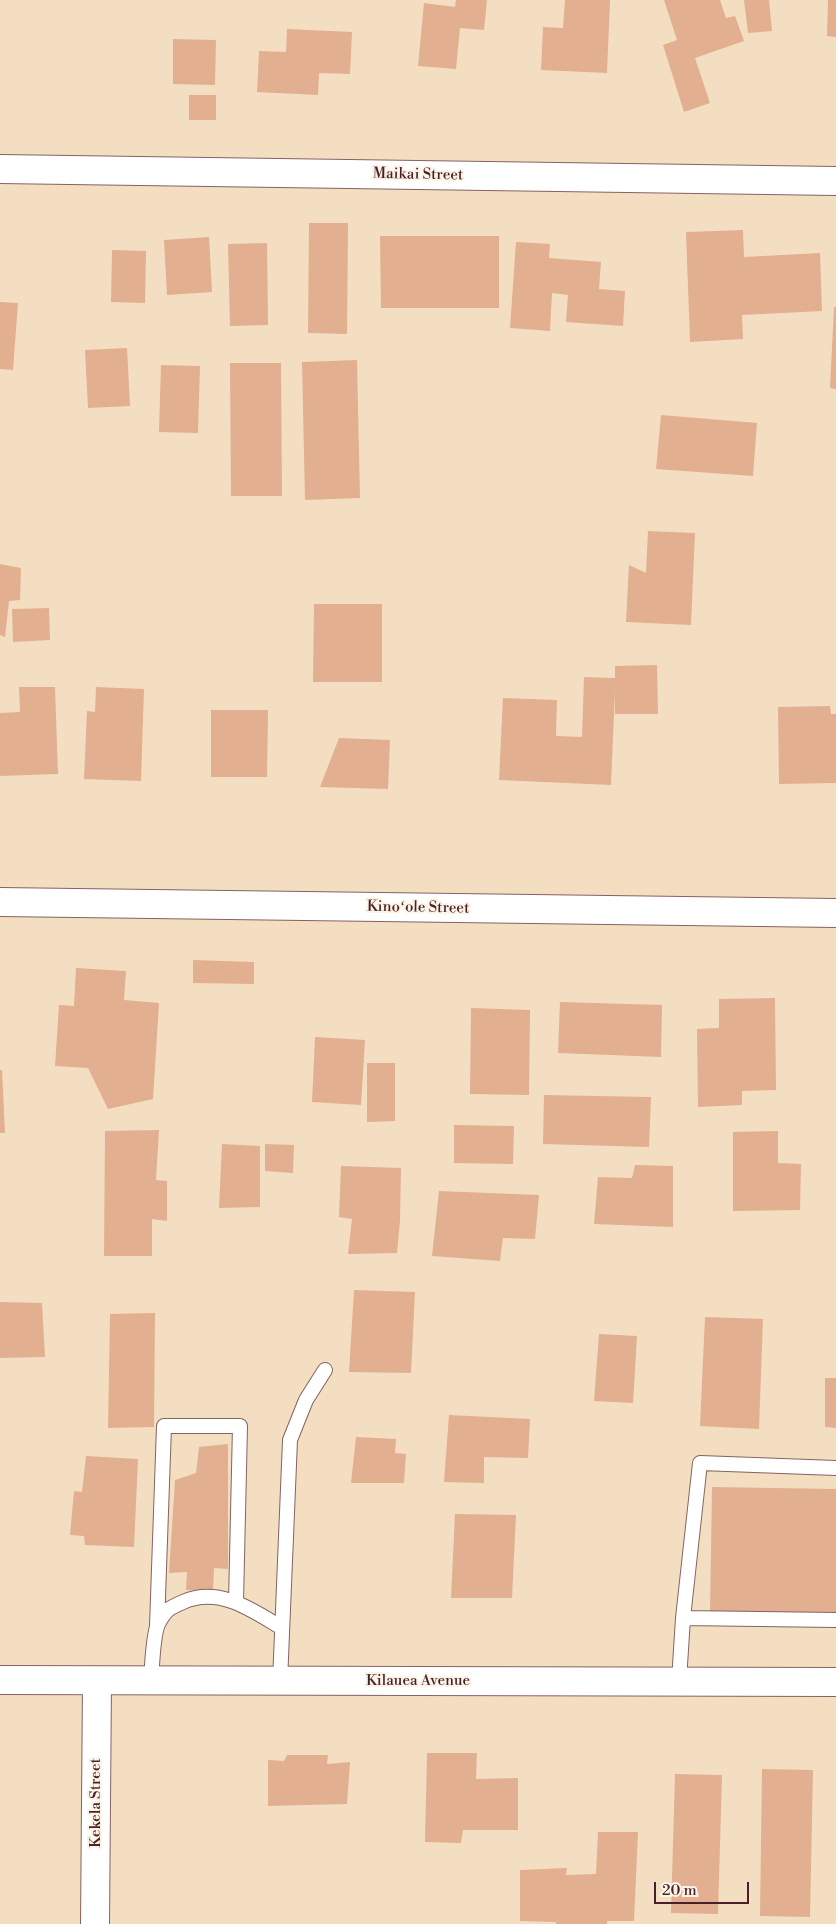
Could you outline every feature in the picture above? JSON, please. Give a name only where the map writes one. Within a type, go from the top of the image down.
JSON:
[{"type":"street","name":"Maikai Street","points":[[0,169],[836,181]]},
{"type":"street","name":"Kinoʻole Street","points":[[0,902],[836,913]]},
{"type":"street","name":"Kilauea Avenue","points":[[0,1680],[96,1682],[832,1682]]},
{"type":"street","name":"Kekela Street","points":[[95,1924],[96,1682]]},
{"type":"lane","points":[[280,1682],[290,1440],[306,1400],[324,1370]]},
{"type":"lane","points":[[151,1681],[157,1626],[164,1426],[240,1426],[236,1602]]},
{"type":"lane","points":[[679,1681],[683,1618],[700,1464],[836,1468]]},
{"type":"lane","points":[[157,1626],[168,1608],[192,1598],[222,1597],[247,1607],[282,1628]]},
{"type":"lane","points":[[683,1618],[836,1620]]},
{"type":"building","points":[[456,0],[487,0],[484,30],[460,28],[456,69],[418,66],[424,3],[455,7]]},
{"type":"building","points":[[565,0],[610,0],[607,73],[541,70],[543,27],[563,28]]},
{"type":"building","points":[[664,0],[720,0],[726,18],[735,16],[744,41],[695,58],[710,103],[684,112],[663,45],[677,40]]},
{"type":"building","points":[[744,0],[769,0],[772,31],[748,33]]},
{"type":"building","points":[[828,0],[836,0],[836,37],[827,36]]},
{"type":"building","points":[[287,29],[352,32],[350,74],[319,73],[318,95],[257,92],[259,51],[286,52]]},
{"type":"building","points":[[173,39],[216,40],[215,85],[173,84]]},
{"type":"building","points":[[189,95],[216,95],[216,120],[189,120]]},
{"type":"building","points":[[309,223],[348,223],[347,334],[308,333]]},
{"type":"building","points":[[743,230],[744,257],[820,253],[822,311],[742,315],[743,339],[690,342],[686,232]]},
{"type":"building","points":[[380,236],[499,236],[499,308],[381,308]]},
{"type":"building","points":[[209,237],[212,292],[167,295],[164,240]]},
{"type":"building","points":[[516,242],[550,244],[549,258],[601,262],[599,289],[625,291],[623,326],[566,322],[568,295],[552,293],[550,331],[510,328]]},
{"type":"building","points":[[267,243],[268,325],[230,326],[228,244]]},
{"type":"building","points":[[112,250],[146,251],[145,303],[111,302]]},
{"type":"building","points":[[0,302],[18,303],[13,370],[0,369]]},
{"type":"building","points":[[834,307],[836,307],[836,389],[830,388]]},
{"type":"building","points":[[127,348],[130,406],[88,408],[85,350]]},
{"type":"building","points":[[357,360],[360,498],[305,500],[302,362]]},
{"type":"building","points":[[230,363],[281,363],[282,496],[231,496]]},
{"type":"building","points":[[161,365],[200,366],[198,433],[159,432]]},
{"type":"building","points":[[661,415],[757,423],[753,476],[656,469]]},
{"type":"building","points":[[648,531],[695,533],[691,625],[626,622],[629,565],[646,573]]},
{"type":"building","points":[[0,564],[21,568],[20,600],[9,601],[5,637],[0,635]]},
{"type":"building","points":[[314,604],[382,604],[382,682],[313,682]]},
{"type":"building","points":[[49,608],[50,640],[13,642],[12,609]]},
{"type":"building","points":[[657,665],[658,714],[615,714],[615,690],[611,785],[499,780],[503,698],[557,700],[556,736],[582,737],[584,677],[615,678],[615,666]]},
{"type":"building","points":[[19,687],[55,687],[58,774],[0,776],[0,713],[20,712]]},
{"type":"building","points":[[96,687],[144,689],[141,781],[84,779],[87,711],[95,712]]},
{"type":"building","points":[[830,706],[831,714],[836,714],[836,783],[779,784],[778,707]]},
{"type":"building","points":[[211,710],[268,710],[267,777],[211,777]]},
{"type":"building","points":[[339,738],[390,740],[388,789],[320,787]]},
{"type":"building","points":[[193,960],[254,962],[254,984],[193,983]]},
{"type":"building","points":[[76,968],[126,971],[124,1000],[159,1003],[153,1099],[108,1109],[88,1068],[55,1066],[59,1005],[74,1006]]},
{"type":"building","points":[[775,998],[776,1090],[742,1091],[742,1105],[698,1107],[697,1029],[719,1028],[719,999]]},
{"type":"building","points":[[560,1002],[662,1005],[661,1057],[558,1053]]},
{"type":"building","points":[[471,1008],[530,1010],[529,1095],[470,1094]]},
{"type":"building","points":[[315,1037],[365,1040],[361,1105],[312,1102]]},
{"type":"building","points":[[367,1063],[395,1063],[395,1121],[367,1122]]},
{"type":"building","points":[[0,1070],[2,1070],[5,1133],[0,1133]]},
{"type":"building","points":[[544,1095],[651,1097],[649,1147],[543,1144]]},
{"type":"building","points":[[454,1125],[514,1126],[513,1164],[454,1163]]},
{"type":"building","points":[[159,1130],[156,1180],[167,1181],[167,1221],[152,1219],[152,1256],[104,1256],[105,1131]]},
{"type":"building","points":[[778,1131],[778,1163],[801,1164],[800,1210],[733,1211],[733,1132]]},
{"type":"building","points":[[222,1144],[260,1146],[260,1207],[219,1208]]},
{"type":"building","points":[[265,1144],[294,1145],[293,1173],[265,1171]]},
{"type":"building","points":[[635,1165],[673,1166],[673,1227],[594,1224],[598,1177],[632,1178]]},
{"type":"building","points":[[341,1166],[401,1168],[397,1253],[348,1254],[352,1219],[339,1217]]},
{"type":"building","points":[[439,1191],[539,1195],[535,1239],[503,1238],[500,1261],[432,1256]]},
{"type":"building","points":[[354,1290],[415,1292],[411,1373],[349,1372]]},
{"type":"building","points":[[0,1302],[42,1303],[45,1357],[0,1358]]},
{"type":"building","points":[[155,1313],[154,1427],[108,1428],[110,1314]]},
{"type":"building","points":[[705,1317],[763,1319],[759,1429],[700,1426]]},
{"type":"building","points":[[599,1334],[637,1336],[633,1403],[594,1401]]},
{"type":"building","points":[[825,1378],[836,1378],[836,1428],[825,1427]]},
{"type":"building","points":[[449,1415],[530,1419],[528,1458],[484,1457],[484,1483],[444,1482]]},
{"type":"building","points":[[356,1437],[396,1439],[395,1453],[406,1454],[404,1483],[351,1483]]},
{"type":"building","points":[[228,1444],[228,1569],[214,1568],[213,1591],[186,1590],[187,1572],[169,1573],[175,1480],[196,1473],[199,1447]]},
{"type":"building","points":[[86,1456],[138,1459],[134,1547],[85,1545],[84,1536],[70,1535],[74,1491],[82,1492]]},
{"type":"building","points":[[712,1487],[836,1489],[836,1615],[710,1613]]},
{"type":"building","points":[[455,1514],[516,1515],[512,1598],[451,1598]]},
{"type":"building","points":[[427,1753],[477,1753],[476,1779],[518,1778],[518,1830],[463,1830],[461,1843],[425,1842]]},
{"type":"building","points":[[287,1755],[328,1755],[327,1764],[350,1762],[347,1804],[268,1806],[268,1760],[284,1761]]},
{"type":"building","points":[[762,1769],[813,1770],[810,1917],[760,1916]]},
{"type":"building","points":[[675,1774],[722,1775],[718,1914],[671,1913]]},
{"type":"building","points":[[598,1832],[638,1832],[634,1921],[607,1921],[607,1924],[556,1924],[556,1922],[520,1921],[520,1870],[567,1868],[566,1875],[596,1874]]}]
